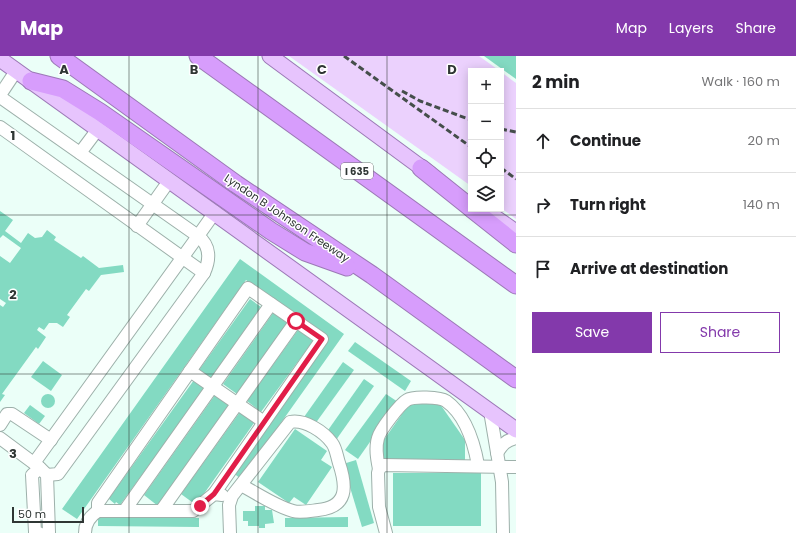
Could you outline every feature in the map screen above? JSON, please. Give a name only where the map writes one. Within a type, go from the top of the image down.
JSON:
[{"type":"highway","name":"Lyndon B Johnson Freeway","points":[[59,56],[236,184],[372,275],[516,379]]},
{"type":"highway","name":"I 635","points":[[198,56],[516,285]]},
{"type":"highway","points":[[31,81],[63,89],[94,108],[272,231],[305,252],[372,275]]},
{"type":"highway","points":[[421,168],[468,206]]},
{"type":"highway","points":[[476,212],[516,244]]},
{"type":"main road","points":[[270,56],[421,168],[468,199]]},
{"type":"main road","points":[[0,59],[215,212],[516,430]]},
{"type":"main road","points":[[486,212],[516,232]]},
{"type":"street","points":[[0,438],[40,469],[58,474],[204,274],[208,264],[208,253],[204,240],[0,96],[16,71]]},
{"type":"street","points":[[0,127],[204,274]]},
{"type":"street","points":[[80,153],[98,129]]},
{"type":"street","points":[[137,226],[170,181]]},
{"type":"street","points":[[47,533],[49,532],[40,469],[51,440],[215,212]]},
{"type":"street","points":[[84,533],[86,524],[93,514],[98,511],[193,511],[214,494],[322,339],[248,288],[98,503],[98,511]]},
{"type":"street","points":[[125,510],[271,304]]},
{"type":"street","points":[[161,511],[296,321]]},
{"type":"street","points":[[190,371],[264,422]]},
{"type":"street","points":[[386,533],[379,507],[379,469],[376,454],[378,437],[402,403],[409,398],[438,398],[445,400],[466,427],[474,446],[478,465]]},
{"type":"street","points":[[490,411],[500,467],[503,533]]},
{"type":"street","points":[[0,425],[7,414],[12,414],[51,440]]},
{"type":"street","points":[[230,533],[230,505],[232,496],[241,484],[290,422],[295,421],[306,423],[321,432],[332,443],[343,474],[345,491],[343,497],[327,509],[295,511],[281,507],[241,484]]},
{"type":"street","points":[[497,453],[502,444],[510,439],[516,438]]},
{"type":"street","points":[[379,469],[383,465],[391,464],[516,467]]},
{"type":"street","points":[[39,533],[35,532],[32,475],[40,469]]},
{"type":"street","points":[[214,494],[232,496]]},
{"type":"shaded area","points":[[289,56],[479,56],[496,68],[468,68],[468,184]]},
{"type":"shaded area","points":[[504,74],[516,83],[516,219],[504,210]]},
{"type":"building","points":[[484,56],[516,56],[516,79],[504,70],[504,68],[501,68]]},
{"type":"building","points":[[0,211],[13,220],[5,231],[21,243],[28,233],[35,238],[42,237],[47,230],[56,237],[54,240],[81,258],[83,256],[99,268],[123,265],[124,272],[101,275],[89,291],[86,289],[67,315],[70,317],[63,327],[57,323],[49,323],[44,330],[39,327],[37,330],[46,337],[38,349],[36,347],[2,394],[5,395],[0,402],[0,305],[3,307],[6,303],[0,299],[0,256],[10,263],[21,248],[3,235],[0,238]]},
{"type":"building","points":[[240,259],[344,334],[241,479],[232,472],[328,339],[246,280],[77,519],[62,509]]},
{"type":"building","points":[[250,299],[261,307],[211,378],[199,370]]},
{"type":"building","points":[[273,313],[288,323],[237,394],[223,384]]},
{"type":"building","points":[[298,330],[313,341],[261,412],[247,401]]},
{"type":"building","points":[[355,342],[411,381],[405,391],[348,351]]},
{"type":"building","points":[[43,361],[62,375],[51,391],[31,377]]},
{"type":"building","points":[[343,362],[354,370],[315,424],[304,417]]},
{"type":"building","points":[[364,379],[374,386],[336,440],[326,433]]},
{"type":"building","points":[[194,380],[205,388],[120,505],[116,502],[115,504],[109,499],[110,497]]},
{"type":"building","points":[[45,394],[51,394],[55,398],[55,404],[51,408],[45,408],[41,404],[41,398]]},
{"type":"building","points":[[386,394],[398,402],[358,459],[345,450]]},
{"type":"building","points":[[215,395],[230,405],[158,506],[144,495]]},
{"type":"building","points":[[409,404],[440,404],[465,440],[465,462],[381,462],[381,444]]},
{"type":"building","points":[[30,405],[45,416],[39,424],[24,413]]},
{"type":"building","points":[[240,412],[254,423],[196,505],[181,494]]},
{"type":"building","points":[[295,429],[327,451],[321,460],[332,467],[306,505],[294,497],[289,503],[258,482]]},
{"type":"building","points":[[356,460],[374,523],[362,527],[343,464]]},
{"type":"building","points":[[393,473],[481,473],[481,526],[393,526]]},
{"type":"building","points":[[255,506],[265,506],[265,510],[272,510],[274,523],[265,524],[265,528],[259,528],[259,526],[248,526],[248,521],[243,521],[243,511],[255,511]]},
{"type":"building","points":[[98,517],[199,518],[199,527],[98,526]]},
{"type":"building","points":[[348,517],[348,527],[285,527],[285,518]]},
{"type":"railway","points":[[344,56],[468,145]]},
{"type":"railway","points":[[402,91],[420,101],[468,119]]},
{"type":"railway","points":[[504,130],[516,132]]},
{"type":"railway","points":[[504,170],[516,179]]},
{"type":"route","points":[[200,506],[214,494],[322,339],[296,321]]}]
